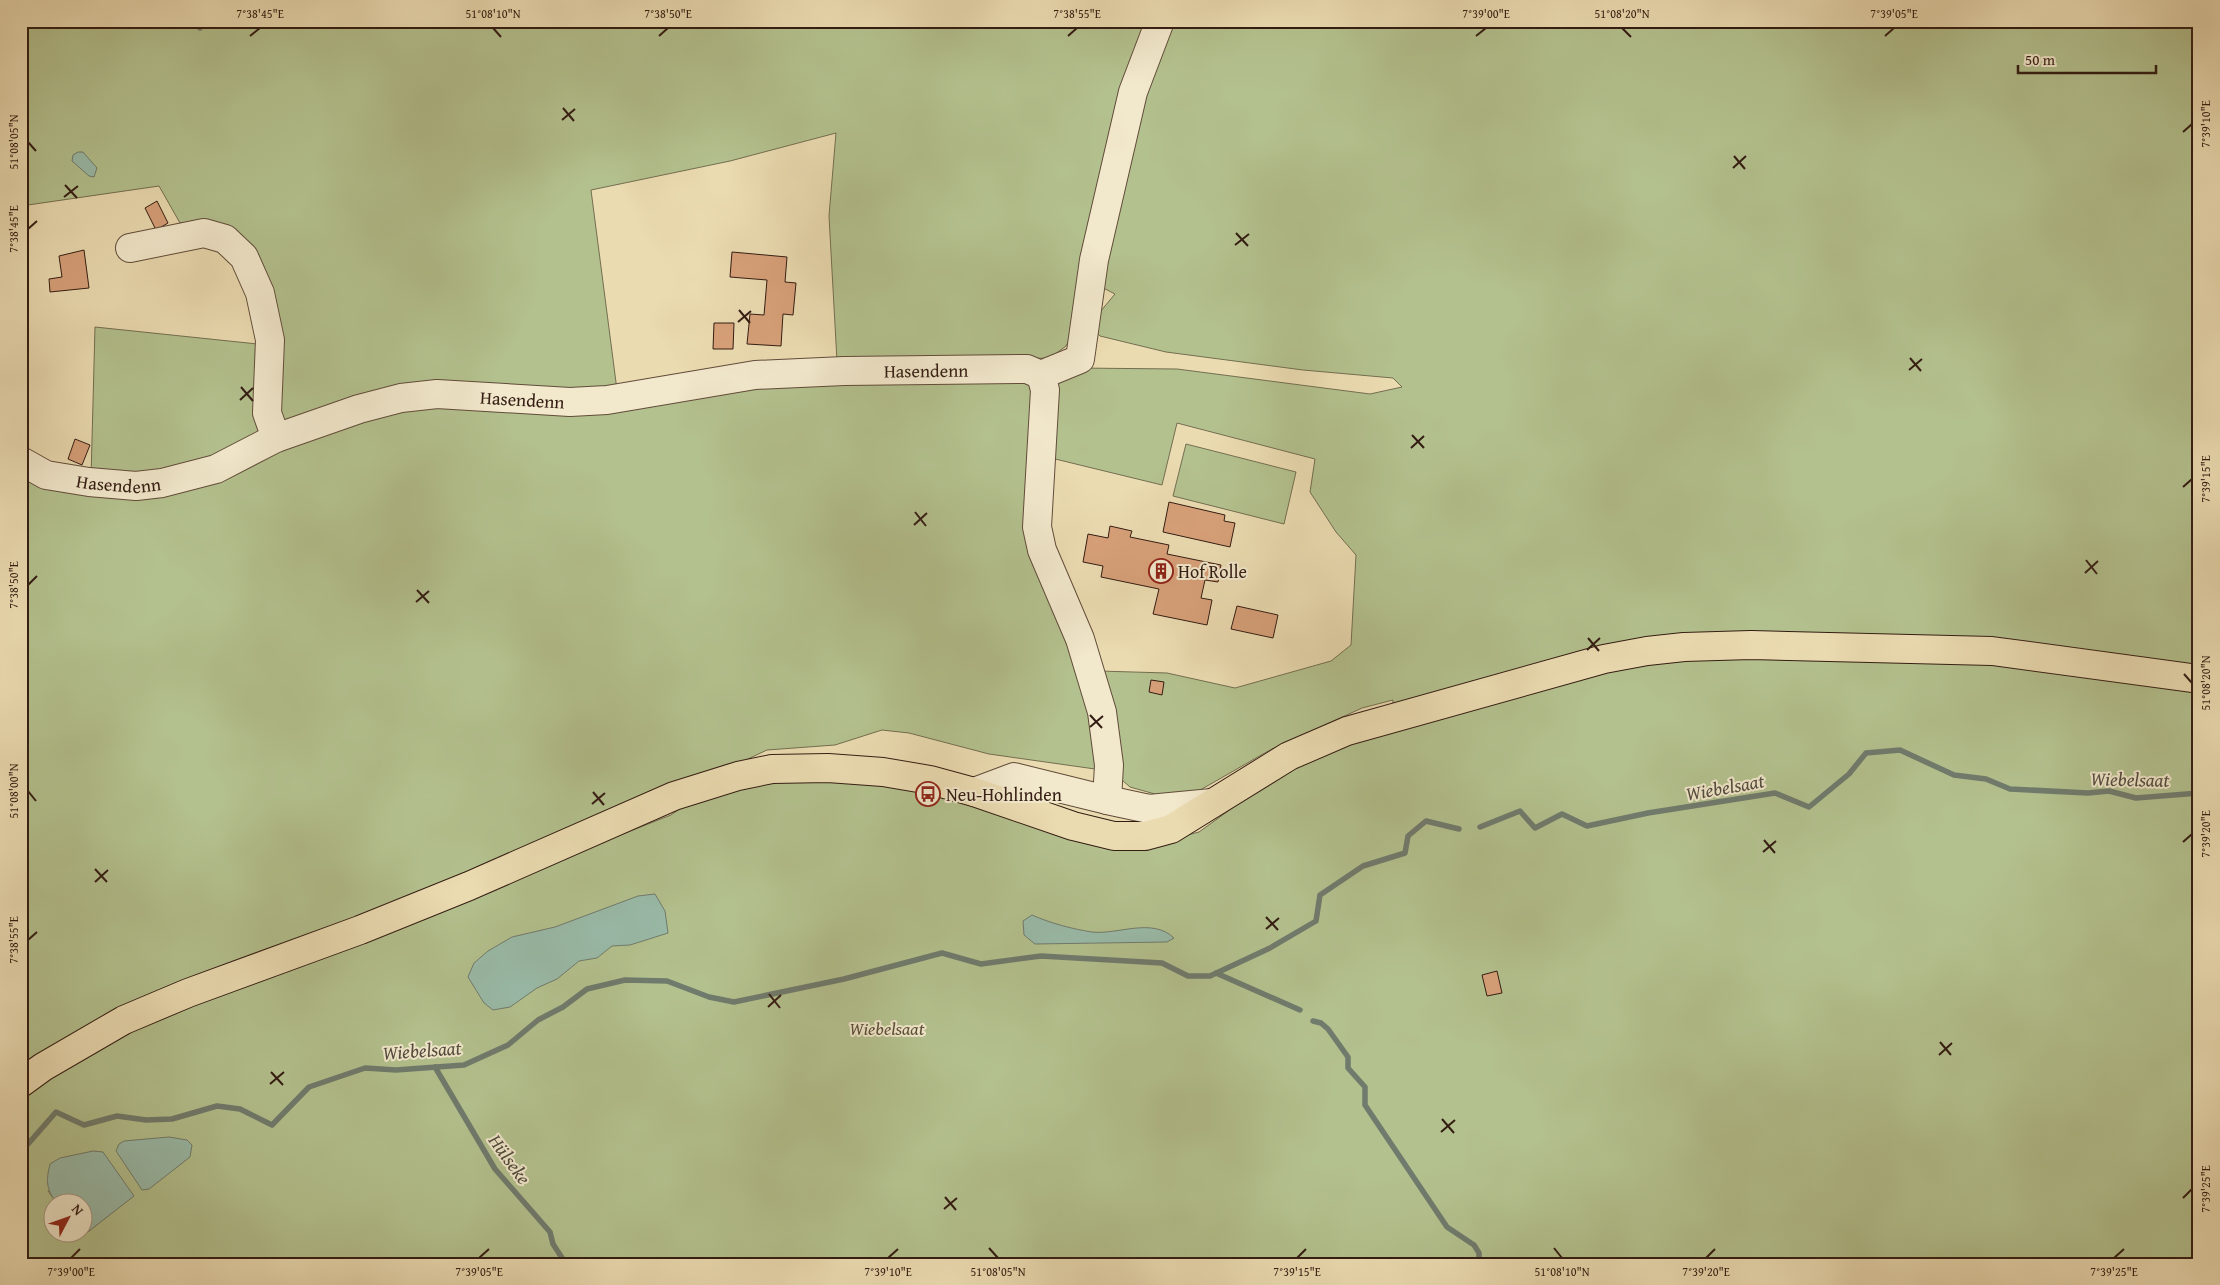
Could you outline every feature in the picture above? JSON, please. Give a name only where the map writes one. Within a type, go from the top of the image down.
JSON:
[{"type":"main road","points":[[21,1083],[43,1067],[124,1020],[160,1004],[360,930],[469,886],[674,796],[738,776],[772,769],[828,768],[883,772],[930,780],[974,792],[1073,826],[1114,836],[1145,836],[1171,829],[1289,756],[1347,731],[1604,660],[1647,651],[1684,647],[1751,645],[1992,651],[2199,679]]},
{"type":"street","points":[[1107,800],[1109,765],[1102,712],[1080,639],[1042,550],[1037,527],[1044,390],[1041,375],[1080,359],[1094,260],[1131,101],[1160,21]]},
{"type":"street","points":[[130,248],[204,233],[225,239],[244,257],[260,293],[270,340],[267,413],[276,438]]},
{"type":"street","name":"Hasendenn","points":[[21,462],[46,475],[89,482],[136,486],[162,483],[216,469],[276,438],[359,409],[400,398],[437,394],[579,401],[607,400],[755,375],[844,371],[1027,369],[1041,375]]},
{"type":"street","points":[[974,792],[1014,777],[1149,809],[1212,803]]},
{"type":"green space","points":[[21,21],[2199,21],[2199,1264],[21,1264],[21,1093],[129,1024],[671,815],[693,799],[759,777],[896,781],[1159,842],[1199,832],[1267,783],[1316,755],[1392,730],[1393,700],[1362,708],[1270,750],[1195,793],[1162,796],[1130,787],[1122,780],[1099,671],[1167,673],[1235,688],[1331,661],[1351,645],[1356,555],[1336,532],[1310,492],[1315,459],[1177,423],[1162,485],[1047,457],[1056,378],[1077,368],[1177,369],[1370,394],[1402,387],[1393,378],[1303,370],[1166,352],[1100,336],[1095,331],[1095,318],[1115,294],[1086,279],[1079,323],[1066,346],[1050,358],[947,361],[837,361],[829,216],[836,133],[730,161],[591,190],[617,390],[440,387],[282,431],[253,264],[192,226],[180,223],[159,186],[21,206]]},
{"type":"green space","points":[[95,327],[267,345],[262,441],[192,471],[91,478]]},
{"type":"green space","points":[[844,376],[1035,382],[1029,528],[1078,648],[1102,770],[989,754],[909,733],[882,730],[835,745],[767,750],[680,791],[21,1072],[21,469],[129,492],[363,413]]},
{"type":"green space","points":[[1186,444],[1296,472],[1284,524],[1173,496]]},
{"type":"shaded area","points":[[83,152],[97,168],[94,177],[89,176],[72,161],[73,155]]},
{"type":"shaded area","points":[[655,894],[665,911],[668,933],[630,945],[612,946],[597,958],[579,961],[557,979],[537,988],[510,1007],[493,1010],[484,1003],[468,977],[474,963],[488,951],[512,937],[555,927],[638,896]]},
{"type":"shaded area","points":[[1032,915],[1046,921],[1092,932],[1145,928],[1165,932],[1174,938],[1167,942],[1035,944],[1024,935],[1023,921]]},
{"type":"shaded area","points":[[169,1137],[187,1140],[192,1145],[190,1157],[149,1189],[142,1190],[116,1151],[119,1144],[124,1141]]},
{"type":"shaded area","points":[[93,1151],[103,1152],[134,1196],[92,1229],[92,1192],[51,1192],[48,1184],[50,1164],[60,1158]]},
{"type":"building","points":[[157,201],[168,223],[156,230],[145,208]]},
{"type":"building","points":[[84,250],[89,288],[50,292],[49,279],[62,277],[59,256]]},
{"type":"building","points":[[732,252],[787,257],[785,282],[796,283],[793,315],[783,314],[781,346],[747,344],[750,314],[764,315],[767,280],[730,277]]},
{"type":"building","points":[[714,323],[734,323],[733,349],[713,349]]},
{"type":"building","points":[[75,439],[90,445],[82,465],[68,459]]},
{"type":"building","points":[[1169,502],[1225,515],[1224,521],[1235,523],[1230,547],[1163,532]]},
{"type":"building","name":"Hof Rolle","points":[[1110,526],[1132,531],[1130,537],[1169,545],[1167,554],[1221,565],[1218,582],[1205,580],[1201,598],[1212,600],[1207,625],[1153,614],[1159,589],[1101,577],[1103,566],[1083,562],[1088,534],[1108,538]]},
{"type":"building","points":[[1237,606],[1278,615],[1273,638],[1231,629]]},
{"type":"building","points":[[1151,680],[1164,682],[1162,695],[1149,692]]},
{"type":"building","points":[[1497,971],[1502,993],[1487,996],[1482,975]]},
{"type":"waterway","points":[[200,28],[201,21]]},
{"type":"waterway","name":"Wiebelsaat","points":[[1480,827],[1520,811],[1535,828],[1562,814],[1587,826],[1648,813],[1775,793],[1809,807],[1849,774],[1866,753],[1900,750],[1954,775],[1986,779],[2010,789],[2088,793],[2109,791],[2136,798],[2199,793]]},
{"type":"waterway","name":"Wiebelsaat","points":[[21,1152],[56,1112],[84,1125],[117,1116],[146,1120],[172,1119],[217,1106],[240,1109],[272,1125],[309,1087],[365,1068],[396,1070],[464,1065],[508,1045],[538,1020],[563,1007],[587,989],[625,980],[667,981],[709,997],[734,1002],[844,979],[942,953],[981,964],[1041,956],[1162,963],[1188,976],[1210,976],[1270,948],[1316,921],[1320,895],[1363,866],[1405,853],[1408,836],[1426,821],[1459,829]]},
{"type":"waterway","points":[[1216,973],[1300,1010]]},
{"type":"waterway","points":[[1313,1021],[1321,1023],[1328,1029],[1348,1057],[1348,1068],[1365,1087],[1365,1105],[1447,1227],[1474,1245],[1479,1253],[1479,1264]]},
{"type":"waterway","name":"Hülseke","points":[[435,1067],[495,1169],[550,1232],[553,1244],[566,1264]]},
{"type":"place","name":"Hof Rolle","points":[[1161,571]]},
{"type":"place","name":"Neu-Hohlinden","points":[[928,794]]}]
